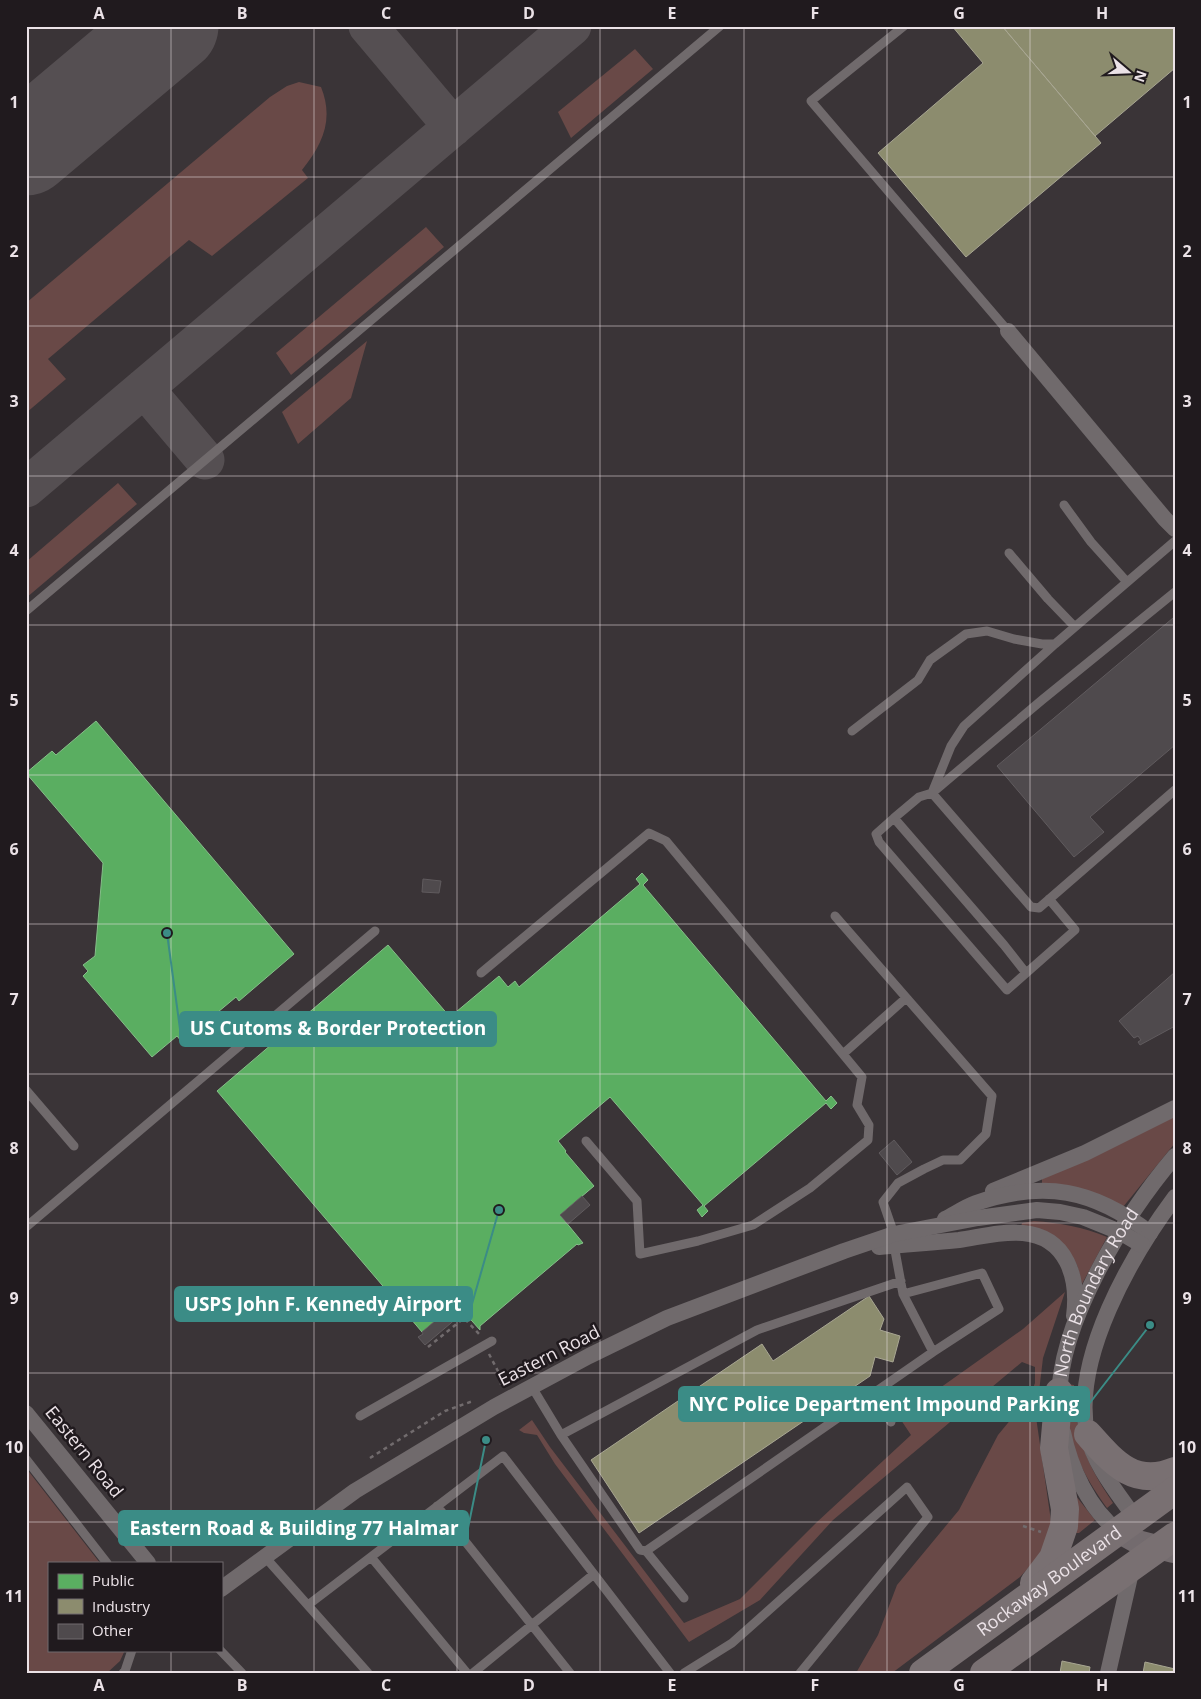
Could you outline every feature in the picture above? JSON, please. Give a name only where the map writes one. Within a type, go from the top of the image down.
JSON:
[{"type":"highway","points":[[1019,1603],[1053,1558],[1064,1526],[1064,1509],[1054,1448],[1059,1392]]},
{"type":"highway","points":[[1088,1434],[1111,1458],[1130,1471],[1152,1478],[1175,1471]]},
{"type":"highway","name":"Rockaway Boulevard","points":[[923,1673],[1175,1490]]},
{"type":"highway","name":"Rockaway Boulevard","points":[[984,1673],[1132,1568],[1169,1545]]},
{"type":"main road","name":"North Boundary Road","points":[[1126,1525],[1169,1545]]},
{"type":"street","points":[[1008,331],[1175,529]]},
{"type":"street","points":[[974,1204],[990,1192],[1084,1153],[1175,1108]]},
{"type":"street","name":"North Boundary Road","points":[[1126,1525],[1106,1521],[1077,1475],[1064,1441],[1059,1407],[1059,1392],[1064,1357],[1085,1299],[1120,1232],[1153,1182],[1175,1156]]},
{"type":"street","name":"Eastern Road","points":[[222,1588],[354,1491],[494,1407],[667,1318],[844,1251],[894,1240],[930,1227],[974,1204],[1027,1191],[1047,1190],[1089,1198],[1107,1205],[1129,1218],[1146,1239]]},
{"type":"street","name":"North Boundary Road","points":[[1126,1525],[1088,1434],[1085,1397],[1090,1360],[1115,1298],[1146,1239],[1175,1197]]},
{"type":"street","name":"Eastern Road","points":[[930,1227],[1022,1211],[1050,1210],[1083,1217],[1120,1232],[1146,1239]]},
{"type":"street","points":[[894,1240],[1014,1233],[1030,1234],[1045,1239],[1062,1252],[1070,1266],[1076,1306],[1073,1328]]},
{"type":"street","name":"Eastern Road","points":[[26,1413],[147,1562]]},
{"type":"street","points":[[1108,1673],[1132,1568]]},
{"type":"lane","points":[[26,611],[720,26]]},
{"type":"lane","points":[[904,26],[811,101],[1008,331]]},
{"type":"lane","points":[[1064,505],[1091,542],[1126,582]]},
{"type":"lane","points":[[932,793],[951,746],[964,726],[1055,644],[1175,541]]},
{"type":"lane","points":[[1009,552],[1048,599],[1075,627]]},
{"type":"lane","points":[[1049,899],[1075,930],[1007,990],[879,842],[876,834],[919,797],[932,793],[1042,700],[1175,592]]},
{"type":"lane","points":[[852,731],[918,680],[930,660],[966,634],[987,631],[1014,639],[1042,644],[1055,644]]},
{"type":"lane","points":[[932,793],[1031,907],[1039,908],[1175,790]]},
{"type":"lane","points":[[894,818],[1026,973]]},
{"type":"lane","points":[[481,973],[649,832],[666,841],[862,1077],[856,1105],[869,1125],[868,1140],[810,1188],[753,1225],[698,1241],[640,1254],[637,1200],[586,1141]]},
{"type":"lane","points":[[835,916],[992,1096],[986,1134],[960,1160],[944,1160],[898,1183],[883,1202],[894,1240],[903,1294],[933,1352]]},
{"type":"lane","points":[[26,1227],[375,930]]},
{"type":"lane","points":[[843,1054],[906,998]]},
{"type":"lane","points":[[26,1090],[74,1146]]},
{"type":"lane","points":[[646,1551],[933,1352],[999,1309],[982,1273],[903,1294]]},
{"type":"lane","points":[[561,1435],[757,1330],[901,1281]]},
{"type":"lane","points":[[360,1416],[492,1341]]},
{"type":"lane","points":[[532,1387],[561,1435],[640,1550],[646,1551],[684,1598]]},
{"type":"lane","points":[[872,1394],[891,1422]]},
{"type":"lane","points":[[308,1605],[503,1456],[670,1673]]},
{"type":"lane","points":[[26,1459],[106,1562]]},
{"type":"lane","points":[[684,1673],[732,1643],[907,1487],[928,1516],[800,1673]]},
{"type":"lane","points":[[437,1506],[570,1673]]},
{"type":"lane","points":[[265,1557],[368,1673]]},
{"type":"lane","points":[[371,1557],[468,1673]]},
{"type":"lane","points":[[473,1673],[594,1574]]},
{"type":"lane","points":[[123,1673],[131,1652]]},
{"type":"lane","points":[[222,1652],[239,1670],[228,1673]]},
{"type":"path","points":[[428,1347],[464,1318],[481,1336]]},
{"type":"path","points":[[487,1351],[501,1377],[500,1387]]},
{"type":"path","points":[[370,1458],[445,1411],[474,1400]]},
{"type":"path","points":[[1023,1526],[1046,1533]]},
{"type":"shaded area","points":[[635,49],[653,69],[571,138],[558,112]]},
{"type":"shaded area","points":[[299,82],[321,87],[325,99],[326,120],[321,141],[302,170],[308,178],[212,256],[189,240],[48,359],[66,379],[26,413],[26,303],[270,97],[287,86]]},
{"type":"shaded area","points":[[426,227],[444,247],[291,375],[276,353]]},
{"type":"shaded area","points":[[367,341],[351,398],[298,444],[282,412]]},
{"type":"shaded area","points":[[118,483],[137,504],[26,598],[26,562]]},
{"type":"shaded area","points":[[1175,1116],[1175,1143],[1123,1207],[1042,1183],[1042,1179]]},
{"type":"shaded area","points":[[1034,1221],[1071,1226],[1107,1237],[1082,1284],[1077,1265],[1067,1248],[1021,1227],[1022,1223]]},
{"type":"shaded area","points":[[1065,1292],[1043,1358],[1036,1417],[1052,1528],[1041,1554],[1020,1577],[892,1673],[856,1673],[878,1635],[897,1585],[959,1510],[998,1435],[1030,1396],[1035,1383],[1035,1367],[1022,1362],[833,1520],[760,1600],[689,1642],[555,1464],[537,1435],[524,1433],[519,1430],[532,1420],[550,1447],[684,1623],[740,1599],[817,1522],[911,1435],[899,1417],[1023,1329]]},
{"type":"shaded area","points":[[1067,1384],[1074,1385],[1079,1430],[1089,1463],[1113,1503],[1107,1508],[1082,1468],[1074,1446],[1069,1423]]},
{"type":"shaded area","points":[[26,1468],[99,1562],[48,1562],[48,1652],[124,1652],[120,1661],[107,1673],[26,1673]]},
{"type":"shaded area","points":[[1076,1496],[1095,1520],[1079,1533],[1071,1533]]},
{"type":"building: Public","points":[[96,721],[294,954],[239,1001],[236,997],[182,1042],[177,1036],[152,1057],[83,976],[88,971],[83,965],[95,956],[103,863],[26,773],[52,751],[56,755]]},
{"type":"building: Public","points":[[642,873],[648,880],[643,885],[826,1101],[831,1096],[837,1103],[831,1109],[826,1103],[704,1206],[708,1211],[702,1217],[697,1210],[703,1205],[610,1097],[558,1141],[594,1186],[560,1215],[583,1243],[577,1244],[480,1326],[480,1330],[456,1303],[422,1332],[217,1091],[388,945],[450,1017],[499,976],[508,987],[515,981],[519,987],[640,884],[636,879]]},
{"type":"building: Industry","points":[[952,26],[1002,26],[1101,143],[966,257],[878,153],[983,63]]},
{"type":"building: Industry","points":[[1002,26],[1175,26],[1175,68],[1095,136]]},
{"type":"building: Industry","points":[[869,1296],[884,1319],[880,1330],[900,1336],[893,1362],[875,1357],[870,1376],[639,1533],[591,1460],[762,1344],[773,1361]]},
{"type":"building: Industry","points":[[1062,1661],[1090,1667],[1089,1673],[1060,1673]]},
{"type":"building: Industry","points":[[1145,1662],[1175,1669],[1175,1673],[1143,1673]]},
{"type":"building: Other","points":[[1173,618],[1175,619],[1175,745],[1090,817],[1104,832],[1074,857],[997,766]]},
{"type":"building: Other","points":[[423,879],[441,881],[439,893],[422,892]]},
{"type":"building: Other","points":[[1175,972],[1175,1026],[1140,1045],[1138,1042],[1141,1040],[1138,1036],[1134,1038],[1119,1021]]},
{"type":"building: Other","points":[[894,1140],[912,1162],[897,1175],[879,1153]]},
{"type":"building: Other","points":[[582,1196],[590,1205],[568,1224],[560,1215]]},
{"type":"building: Other","points":[[456,1303],[464,1312],[425,1345],[418,1337]]},
{"type":"taxiway","points":[[106,81],[139,44],[150,26]]},
{"type":"taxiway","points":[[368,26],[453,127]]},
{"type":"taxiway","points":[[26,488],[572,26]]},
{"type":"taxiway","points":[[144,388],[205,460]]},
{"type":"runway","points":[[26,148],[171,26]]},
{"type":"place","name":"US Cutoms & Border Protection","points":[[167,933]]},
{"type":"place","name":"USPS John F. Kennedy Airport","points":[[499,1210]]},
{"type":"place","name":"NYC Police Department Impound Parking","points":[[1150,1325]]},
{"type":"place","name":"Eastern Road & Building 77 Halmar","points":[[486,1440]]}]
